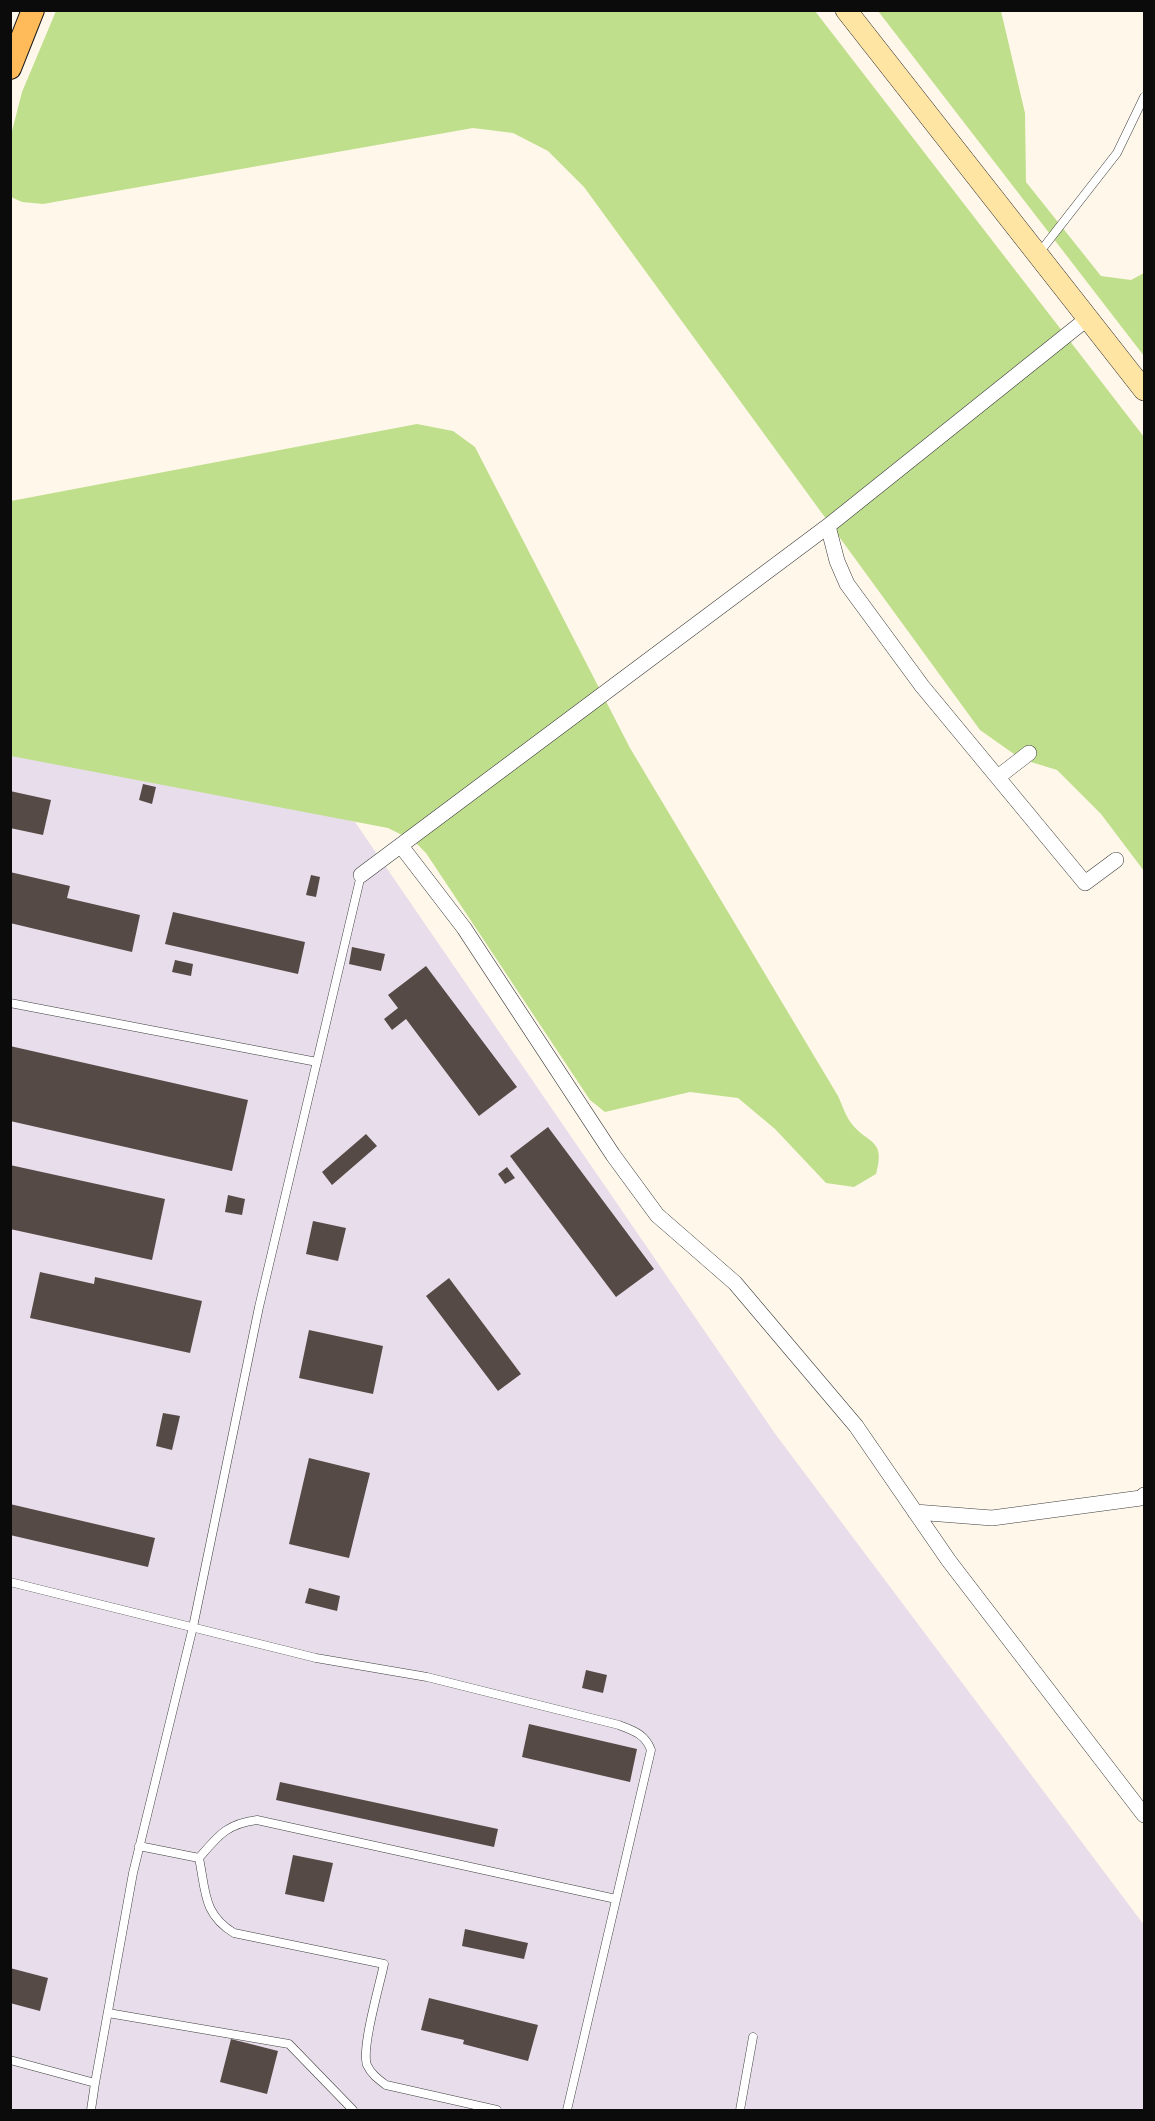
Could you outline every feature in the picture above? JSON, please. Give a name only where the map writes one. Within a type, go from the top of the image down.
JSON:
[{"type":"main road","points":[[10,68],[33,10]]},
{"type":"main road","points":[[846,10],[1144,390]]},
{"type":"street","points":[[361,875],[828,526],[1088,318]]},
{"type":"street","points":[[828,526],[837,561],[847,584],[922,686],[1085,883],[1116,860]]},
{"type":"street","points":[[998,777],[1029,753]]},
{"type":"street","points":[[401,846],[464,928],[613,1155],[657,1215],[735,1283],[856,1426],[949,1561],[1144,1815]]},
{"type":"street","points":[[915,1512],[992,1518],[1141,1498],[1144,1495]]},
{"type":"lane","points":[[1038,254],[1117,153],[1144,97]]},
{"type":"lane","points":[[91,2110],[139,1846],[192,1627],[259,1307],[361,875]]},
{"type":"lane","points":[[10,1003],[317,1062]]},
{"type":"lane","points":[[10,1582],[316,1658],[427,1677],[619,1725],[638,1733],[647,1740],[651,1750],[567,2110]]},
{"type":"lane","points":[[199,1858],[221,1832],[238,1822],[257,1820],[616,1899]]},
{"type":"lane","points":[[139,1846],[199,1858]]},
{"type":"lane","points":[[199,1858],[209,1910],[218,1923],[234,1933],[384,1964],[366,2047],[366,2063],[373,2075],[386,2085],[497,2110]]},
{"type":"lane","points":[[108,2013],[289,2044],[353,2110]]},
{"type":"lane","points":[[740,2110],[753,2037]]},
{"type":"lane","points":[[10,2060],[95,2084]]},
{"type":"shaded area","points":[[10,727],[355,822],[776,1435],[1144,1925],[1144,2110],[11,2110]]},
{"type":"green space","points":[[56,11],[815,11],[1144,437],[1144,871],[1101,814],[1057,770],[1021,759],[980,730],[584,187],[548,151],[513,133],[473,128],[43,204],[22,202],[11,197],[11,135],[22,92]]},
{"type":"green space","points":[[878,11],[1001,11],[1025,113],[1026,182],[1101,276],[1131,280],[1144,273],[1144,356]]},
{"type":"green space","points":[[417,424],[453,431],[475,447],[630,748],[838,1096],[849,1120],[877,1148],[879,1154],[876,1174],[854,1187],[826,1183],[775,1129],[738,1098],[690,1092],[605,1112],[590,1100],[426,853],[414,841],[388,828],[11,756],[11,501]]},
{"type":"building","points":[[143,784],[156,787],[152,804],[139,800]]},
{"type":"building","points":[[10,791],[51,800],[43,835],[10,828]]},
{"type":"building","points":[[10,872],[70,886],[67,898],[140,915],[132,952],[10,923]]},
{"type":"building","points":[[311,875],[320,877],[316,897],[306,895]]},
{"type":"building","points":[[173,912],[305,942],[298,974],[165,944]]},
{"type":"building","points":[[352,947],[385,954],[381,971],[349,964]]},
{"type":"building","points":[[175,960],[193,964],[191,976],[172,972]]},
{"type":"building","points":[[426,966],[517,1087],[479,1116],[406,1019],[392,1030],[384,1019],[398,1008],[388,995]]},
{"type":"building","points":[[10,1046],[248,1100],[232,1171],[10,1121]]},
{"type":"building","points":[[548,1127],[654,1269],[616,1297],[510,1156]]},
{"type":"building","points":[[366,1134],[377,1146],[332,1185],[322,1172]]},
{"type":"building","points":[[10,1165],[165,1199],[152,1260],[10,1229]]},
{"type":"building","points":[[507,1167],[515,1178],[505,1184],[498,1174]]},
{"type":"building","points":[[228,1195],[245,1199],[242,1215],[225,1212]]},
{"type":"building","points":[[313,1221],[346,1228],[338,1261],[306,1254]]},
{"type":"building","points":[[40,1272],[94,1284],[95,1277],[202,1301],[190,1353],[30,1318]]},
{"type":"building","points":[[449,1278],[521,1374],[498,1391],[426,1296]]},
{"type":"building","points":[[309,1330],[383,1346],[373,1394],[299,1378]]},
{"type":"building","points":[[163,1413],[180,1416],[172,1450],[156,1446]]},
{"type":"building","points":[[309,1458],[370,1473],[349,1558],[289,1544]]},
{"type":"building","points":[[10,1504],[155,1538],[148,1567],[10,1535]]},
{"type":"building","points":[[309,1588],[340,1596],[337,1611],[305,1603]]},
{"type":"building","points":[[586,1670],[607,1675],[603,1693],[582,1688]]},
{"type":"building","points":[[529,1724],[637,1749],[630,1782],[522,1757]]},
{"type":"building","points":[[280,1782],[498,1829],[494,1847],[276,1800]]},
{"type":"building","points":[[293,1855],[333,1863],[324,1902],[285,1894]]},
{"type":"building","points":[[465,1929],[528,1943],[524,1959],[462,1946]]},
{"type":"building","points":[[10,1968],[48,1978],[40,2011],[10,2003]]},
{"type":"building","points":[[429,1998],[538,2025],[528,2061],[463,2044],[464,2040],[421,2030]]},
{"type":"building","points":[[231,2039],[278,2051],[267,2094],[220,2082]]}]
